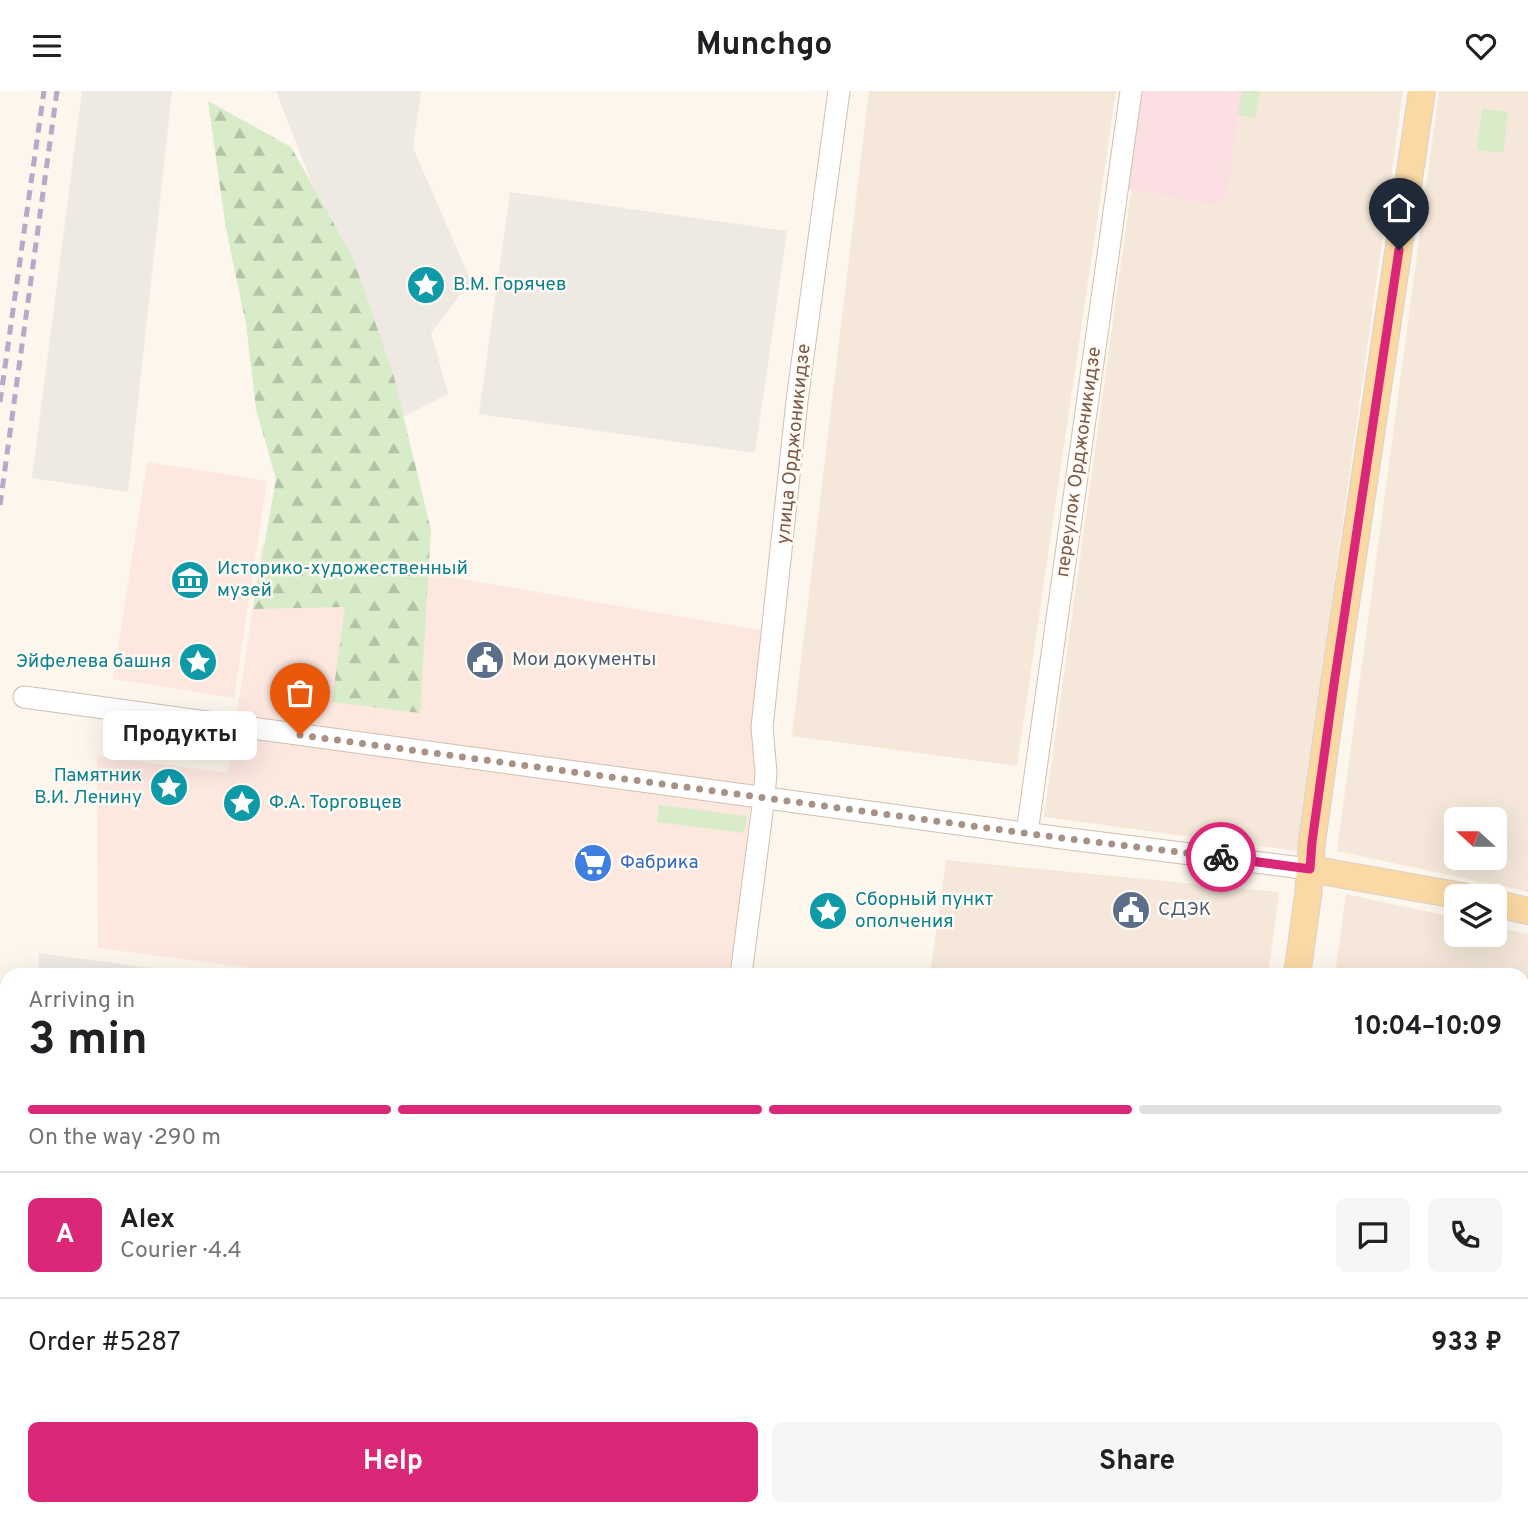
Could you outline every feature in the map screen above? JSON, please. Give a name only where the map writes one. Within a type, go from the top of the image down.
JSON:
[{"type":"main road","points":[[1298,968],[1332,697],[1422,91]]},
{"type":"main road","points":[[1310,869],[1444,893]]},
{"type":"main road","points":[[1507,906],[1528,911]]},
{"type":"street","name":"улица Орджоникидзе","points":[[742,968],[764,797],[766,773],[762,727],[797,401],[839,91]]},
{"type":"street","name":"переулок Орджоникидзе","points":[[1027,834],[1131,91]]},
{"type":"street","points":[[24,697],[1027,834],[1310,869]]},
{"type":"shaded area","points":[[82,91],[172,91],[128,492],[32,478]]},
{"type":"shaded area","points":[[276,91],[421,91],[413,148],[471,281],[431,333],[448,394],[403,417]]},
{"type":"shaded area","points":[[869,91],[1116,91],[1017,766],[792,736]]},
{"type":"shaded area","points":[[1141,91],[1242,91],[1226,199],[1212,205],[1128,189]]},
{"type":"shaded area","points":[[1145,91],[1403,91],[1297,851],[1044,817]]},
{"type":"shaded area","points":[[1439,91],[1528,91],[1528,892],[1507,887],[1507,884],[1491,884],[1337,851]]},
{"type":"shaded area","points":[[510,192],[787,231],[755,453],[479,414]]},
{"type":"shaded area","name":"Историко-художественный музей","points":[[147,462],[267,481],[234,698],[113,679]]},
{"type":"shaded area","points":[[262,545],[766,631],[755,771],[731,968],[250,968],[98,948],[97,756],[228,773]]},
{"type":"shaded area","points":[[946,860],[1279,892],[1269,968],[931,968]]},
{"type":"shaded area","points":[[1346,894],[1444,915],[1444,947],[1507,947],[1507,930],[1528,934],[1528,968],[1336,968]]},
{"type":"shaded area","points":[[39,953],[150,968],[38,968]]},
{"type":"green space","points":[[1242,91],[1260,91],[1255,118],[1238,115]]},
{"type":"green space","points":[[208,101],[291,147],[353,258],[394,377],[431,530],[420,713],[332,702],[345,607],[253,609],[276,479],[256,409],[246,324],[226,229]]},
{"type":"green space","points":[[1482,109],[1508,112],[1503,153],[1477,150]]},
{"type":"green space","points":[[659,805],[747,816],[744,833],[657,822]]},
{"type":"railway","points":[[0,402],[44,91]]},
{"type":"railway","points":[[0,505],[57,91]]},
{"type":"way so far","points":[[300,735],[1054,837],[1221,857]]},
{"type":"place","name":"В.М. Горячев","points":[[426,285]]},
{"type":"place","name":"Историко-художественный музей","points":[[190,580]]},
{"type":"place","name":"Мои документы","points":[[485,660]]},
{"type":"place","name":"Эйфелева башня","points":[[198,662]]},
{"type":"place","name":"Продукты","points":[[300,735]]},
{"type":"place","name":"Памятник В.И. Ленину","points":[[169,787]]},
{"type":"place","name":"Ф.А. Торговцев","points":[[242,803]]},
{"type":"place","name":"Фабрика","points":[[593,863]]},
{"type":"place","name":"СДЭК","points":[[1131,910]]},
{"type":"place","name":"Сборный пункт ополчения","points":[[828,911]]},
{"type":"route","points":[[1221,857],[1310,869],[1334,684],[1399,250]]}]
